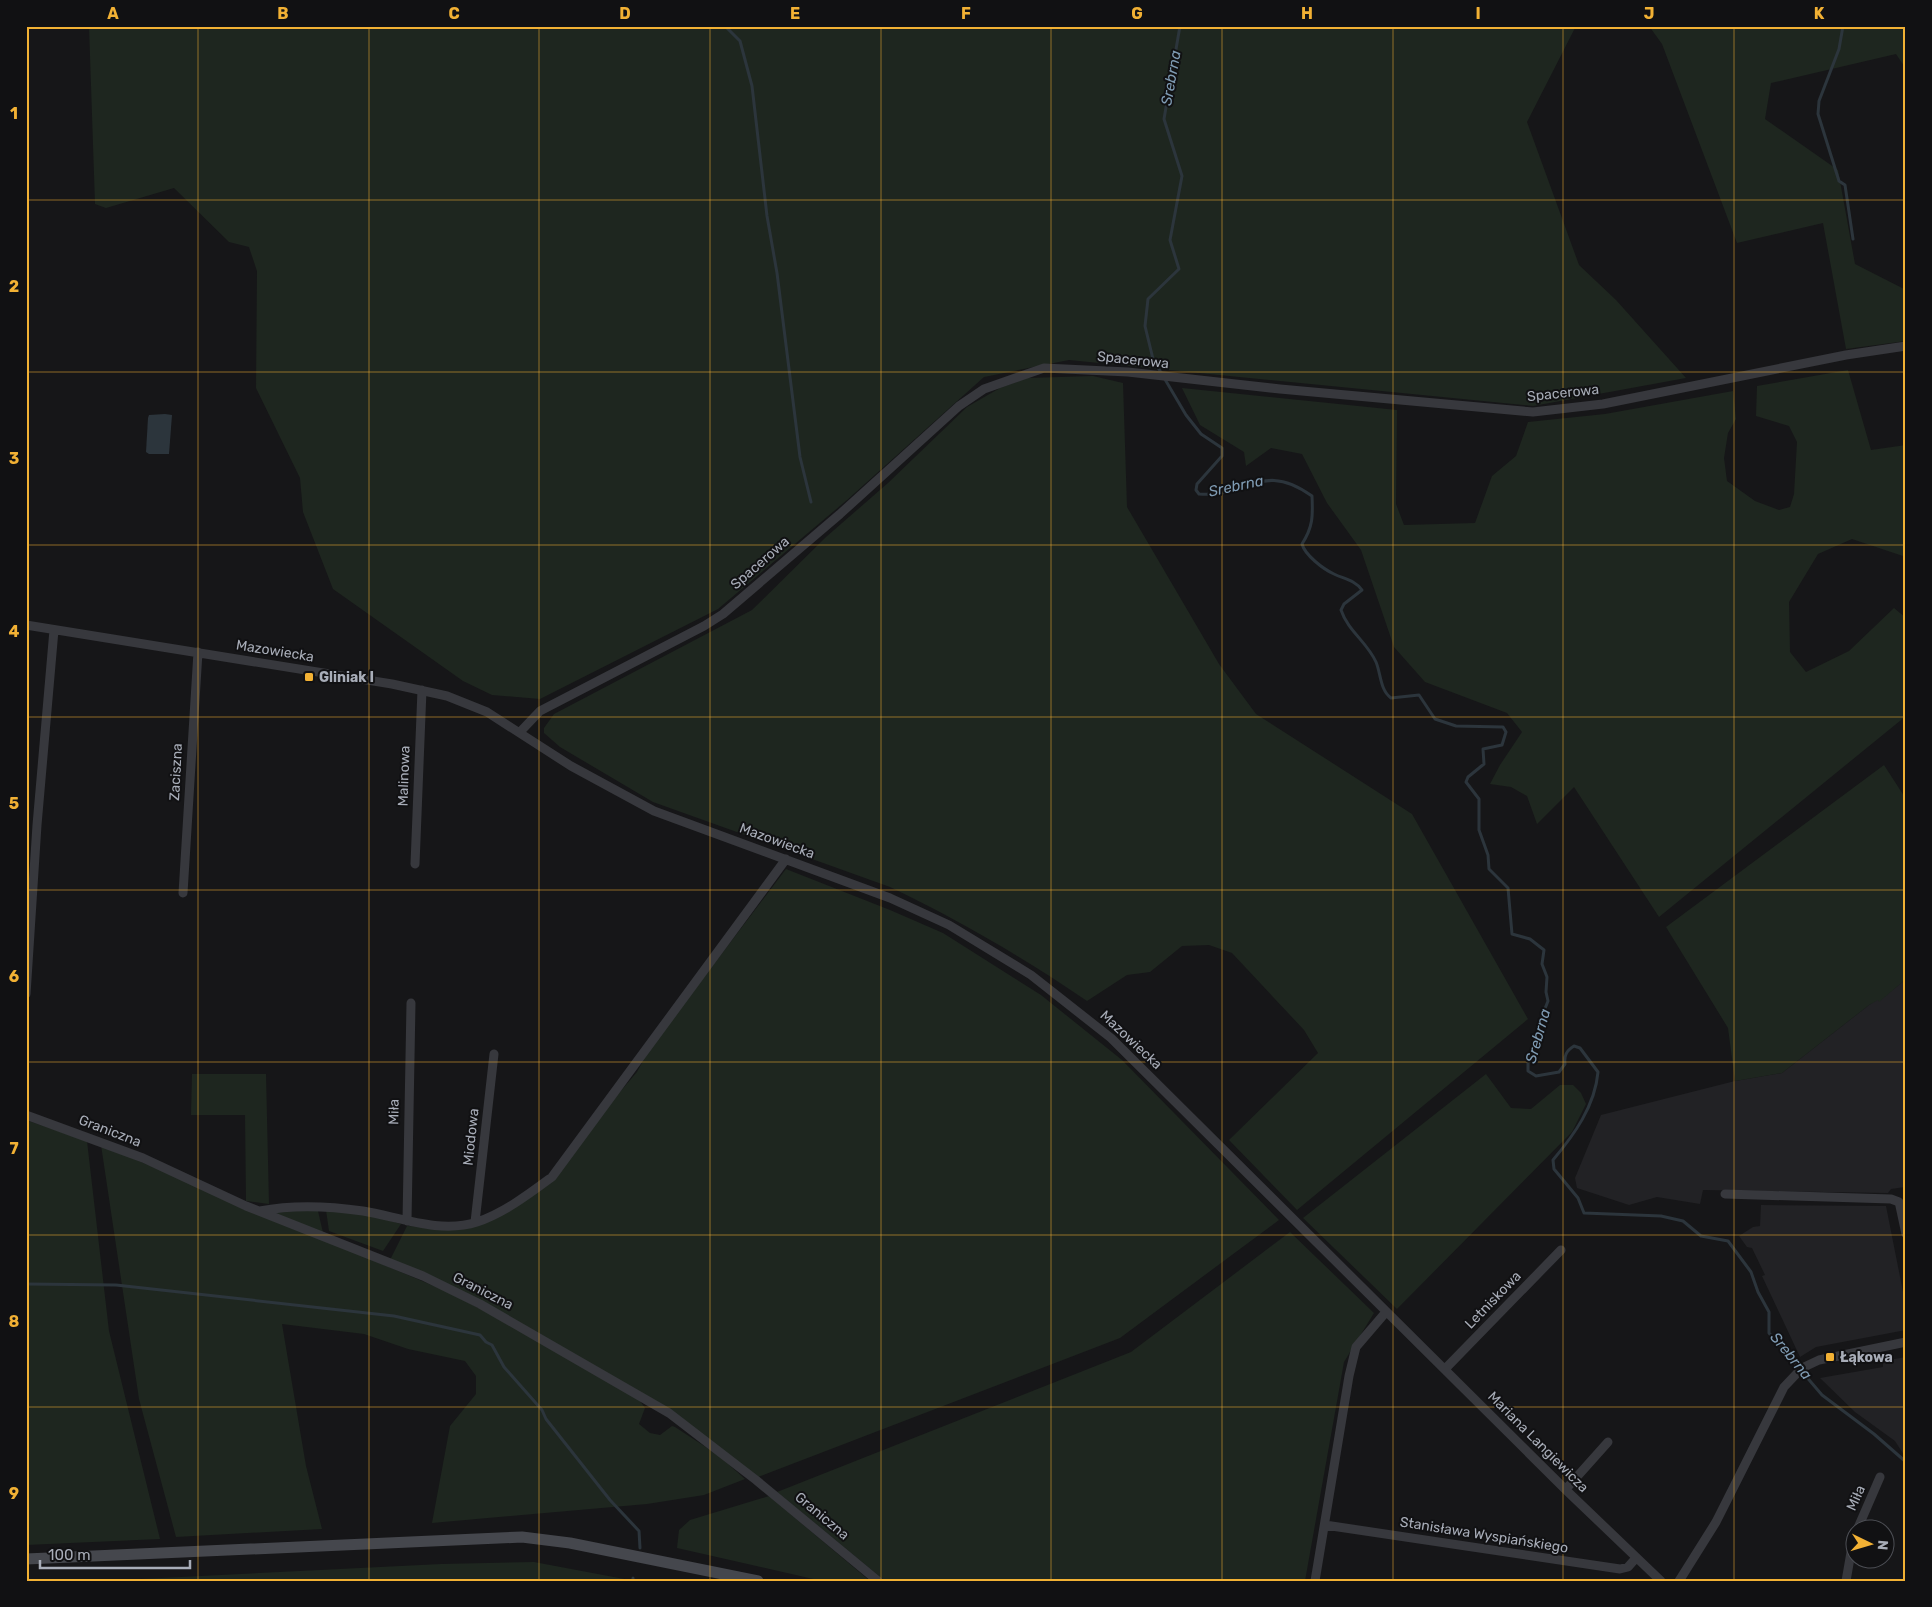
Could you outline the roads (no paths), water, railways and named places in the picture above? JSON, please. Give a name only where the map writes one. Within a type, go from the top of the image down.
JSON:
[{"type":"main road","points":[[26,1559],[522,1537],[570,1542],[758,1581]]},
{"type":"street","name":"Spacerowa","points":[[520,732],[540,711],[670,644],[723,614],[840,514],[959,406],[984,389],[1044,368],[1128,372],[1152,376],[1534,412],[1603,404],[1857,353],[1906,346]]},
{"type":"street","name":"Mazowiecka","points":[[26,625],[422,690],[465,702],[487,712],[571,766],[654,811],[890,898],[949,925],[1031,975],[1111,1038],[1396,1321]]},
{"type":"street","points":[[26,994],[54,630]]},
{"type":"street","name":"Zaciszna","points":[[183,893],[198,652]]},
{"type":"street","name":"Malinowa","points":[[415,864],[422,690]]},
{"type":"street","points":[[260,1211],[293,1206],[339,1208],[382,1214],[407,1221],[441,1226],[475,1222],[500,1211],[552,1177],[786,859]]},
{"type":"street","name":"Miła","points":[[407,1221],[407,1113],[411,1003]]},
{"type":"street","name":"Miodowa","points":[[475,1222],[494,1054]]},
{"type":"street","name":"Graniczna","points":[[26,1115],[143,1158],[327,1240],[423,1276],[480,1304],[669,1413],[756,1480],[878,1581]]},
{"type":"street","points":[[1725,1194],[1891,1198],[1900,1206],[1906,1234]]},
{"type":"street","name":"Letniskowa","points":[[1445,1369],[1561,1250]]},
{"type":"street","points":[[1315,1581],[1349,1376],[1356,1347],[1386,1312]]},
{"type":"street","name":"Mariana Langiewicza","points":[[1396,1321],[1661,1581]]},
{"type":"street","points":[[1679,1581],[1716,1522],[1779,1395],[1790,1380],[1808,1364],[1830,1357],[1906,1342]]},
{"type":"street","points":[[1566,1489],[1608,1442]]},
{"type":"street","name":"Miła","points":[[1861,1520],[1880,1477]]},
{"type":"street","name":"Stanisława Wyspiańskiego","points":[[1325,1525],[1620,1569],[1628,1566],[1636,1558]]},
{"type":"waterway","points":[[725,26],[740,41],[752,86],[767,216],[777,273],[800,457],[811,502]]},
{"type":"waterway","name":"Srebrna","points":[[1180,26],[1164,119],[1182,176],[1170,240],[1179,269],[1148,299],[1145,326],[1153,359],[1186,415],[1201,434],[1222,448],[1222,456],[1197,484],[1196,490],[1199,494],[1216,494],[1255,483],[1280,481],[1295,486],[1312,496],[1312,521],[1302,544],[1307,553],[1325,569],[1353,582],[1362,590],[1344,604],[1341,610],[1348,624],[1368,648],[1376,662],[1387,695],[1391,698],[1419,695],[1435,719],[1456,726],[1503,727],[1506,732],[1502,745],[1483,749],[1484,764],[1468,777],[1466,782],[1479,799],[1479,830],[1488,855],[1489,869],[1508,888],[1512,934],[1530,939],[1544,950],[1542,964],[1547,977],[1546,992],[1548,1001],[1539,1024],[1538,1043],[1528,1062],[1528,1071],[1536,1076],[1559,1072],[1565,1064],[1566,1054],[1574,1046],[1580,1048],[1598,1072],[1593,1097],[1588,1108],[1576,1130],[1553,1160],[1554,1169],[1578,1198],[1584,1213],[1661,1216],[1683,1221],[1701,1236],[1728,1241],[1751,1272],[1758,1292],[1769,1312],[1769,1333],[1822,1395],[1874,1434],[1906,1462]]},
{"type":"waterway","points":[[1843,26],[1839,49],[1819,101],[1818,114],[1839,181],[1845,185],[1853,239]]},
{"type":"waterway","points":[[26,1284],[116,1285],[394,1316],[480,1335],[486,1342],[492,1345],[504,1367],[542,1410],[546,1419],[610,1500],[639,1531],[640,1548]]},
{"type":"place","name":"Gliniak I","points":[[309,677]]},
{"type":"place","name":"Łąkowa","points":[[1830,1357]]}]
